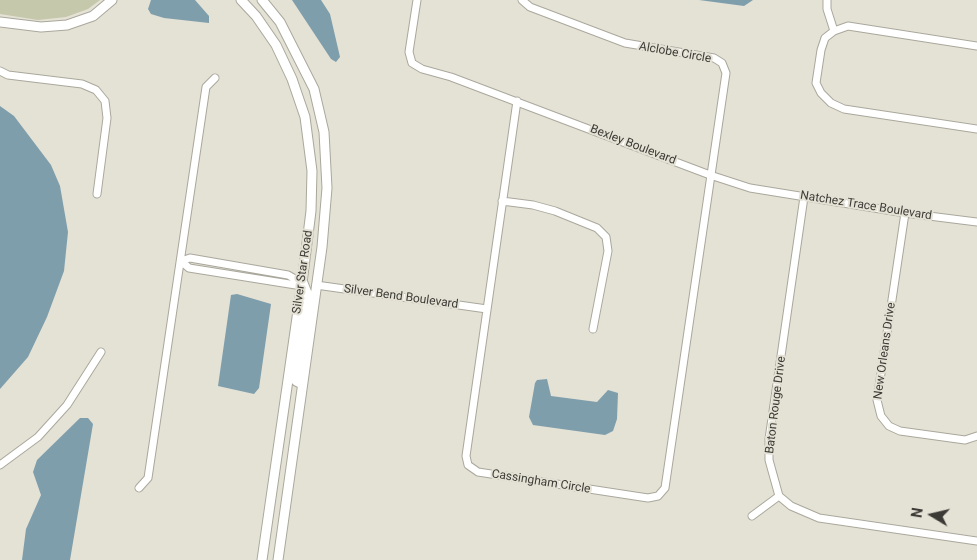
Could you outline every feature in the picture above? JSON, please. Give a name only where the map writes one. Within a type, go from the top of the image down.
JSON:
[{"type":"main road","points":[[0,22],[41,28],[67,24],[93,16],[112,0]]},
{"type":"main road","name":"Silver Star Road","points":[[241,0],[256,16],[276,45],[292,79],[305,117],[312,171],[311,211],[302,285],[262,560]]},
{"type":"main road","name":"Silver Star Road","points":[[262,0],[280,22],[299,56],[314,89],[324,132],[327,188],[322,247],[278,560]]},
{"type":"main road","points":[[312,171],[318,185],[309,267],[316,285]]},
{"type":"main road","points":[[302,285],[308,293],[307,309],[296,381],[302,384]]},
{"type":"main road","points":[[265,540],[270,546],[268,560]]},
{"type":"street","points":[[418,0],[409,52],[412,63],[422,69],[517,100]]},
{"type":"street","name":"Alclobe Circle","points":[[522,0],[530,7],[625,43],[714,58],[722,63],[726,73],[710,175]]},
{"type":"street","points":[[827,0],[827,9],[834,31]]},
{"type":"street","points":[[977,46],[858,26],[848,26],[834,31],[825,38],[821,50],[816,82],[821,93],[831,103],[844,109],[977,129]]},
{"type":"street","points":[[0,71],[8,75],[82,84],[96,90],[104,101],[107,118],[97,194]]},
{"type":"street","points":[[139,488],[148,478],[206,87],[215,78]]},
{"type":"street","name":"Bexley Boulevard","points":[[517,100],[710,175],[753,188]]},
{"type":"street","name":"Cassingham Circle","points":[[517,100],[466,456],[468,465],[478,472],[648,498],[658,496],[665,488],[710,175]]},
{"type":"street","name":"Natchez Trace Boulevard","points":[[753,188],[905,213],[977,222]]},
{"type":"street","name":"Baton Rouge Drive","points":[[779,496],[769,460],[770,439],[804,197]]},
{"type":"street","points":[[502,201],[533,205],[555,211],[597,228],[606,237],[608,251],[593,329]]},
{"type":"street","name":"New Orleans Drive","points":[[905,213],[877,400],[881,416],[889,426],[900,431],[965,440],[977,436]]},
{"type":"street","points":[[181,261],[190,258],[288,275],[302,285]]},
{"type":"street","points":[[181,261],[189,268],[302,285]]},
{"type":"street","points":[[241,275],[242,267]]},
{"type":"street","name":"Silver Bend Boulevard","points":[[316,285],[487,309]]},
{"type":"street","points":[[0,465],[38,437],[67,405],[100,352]]},
{"type":"street","points":[[752,516],[779,496],[791,506],[819,518],[977,541]]},
{"type":"green space","points":[[0,0],[100,0],[88,9],[66,17],[38,20],[0,14]]},
{"type":"water","points":[[151,0],[195,0],[209,16],[209,23],[164,18],[151,14],[148,9]]},
{"type":"water","points":[[292,0],[321,0],[330,14],[340,57],[336,62],[331,59]]},
{"type":"water","points":[[699,0],[753,0],[744,6]]},
{"type":"water","points":[[0,106],[14,116],[51,165],[60,186],[68,232],[64,271],[47,317],[28,357],[0,389]]},
{"type":"water","points":[[237,294],[271,304],[259,388],[254,394],[218,386],[231,295]]},
{"type":"water","points":[[547,379],[551,396],[597,402],[608,390],[618,393],[617,419],[613,431],[605,435],[533,425],[529,417],[535,383],[537,380]]},
{"type":"water","points":[[80,418],[88,418],[93,424],[70,560],[22,560],[26,529],[41,495],[33,472],[37,460]]}]
